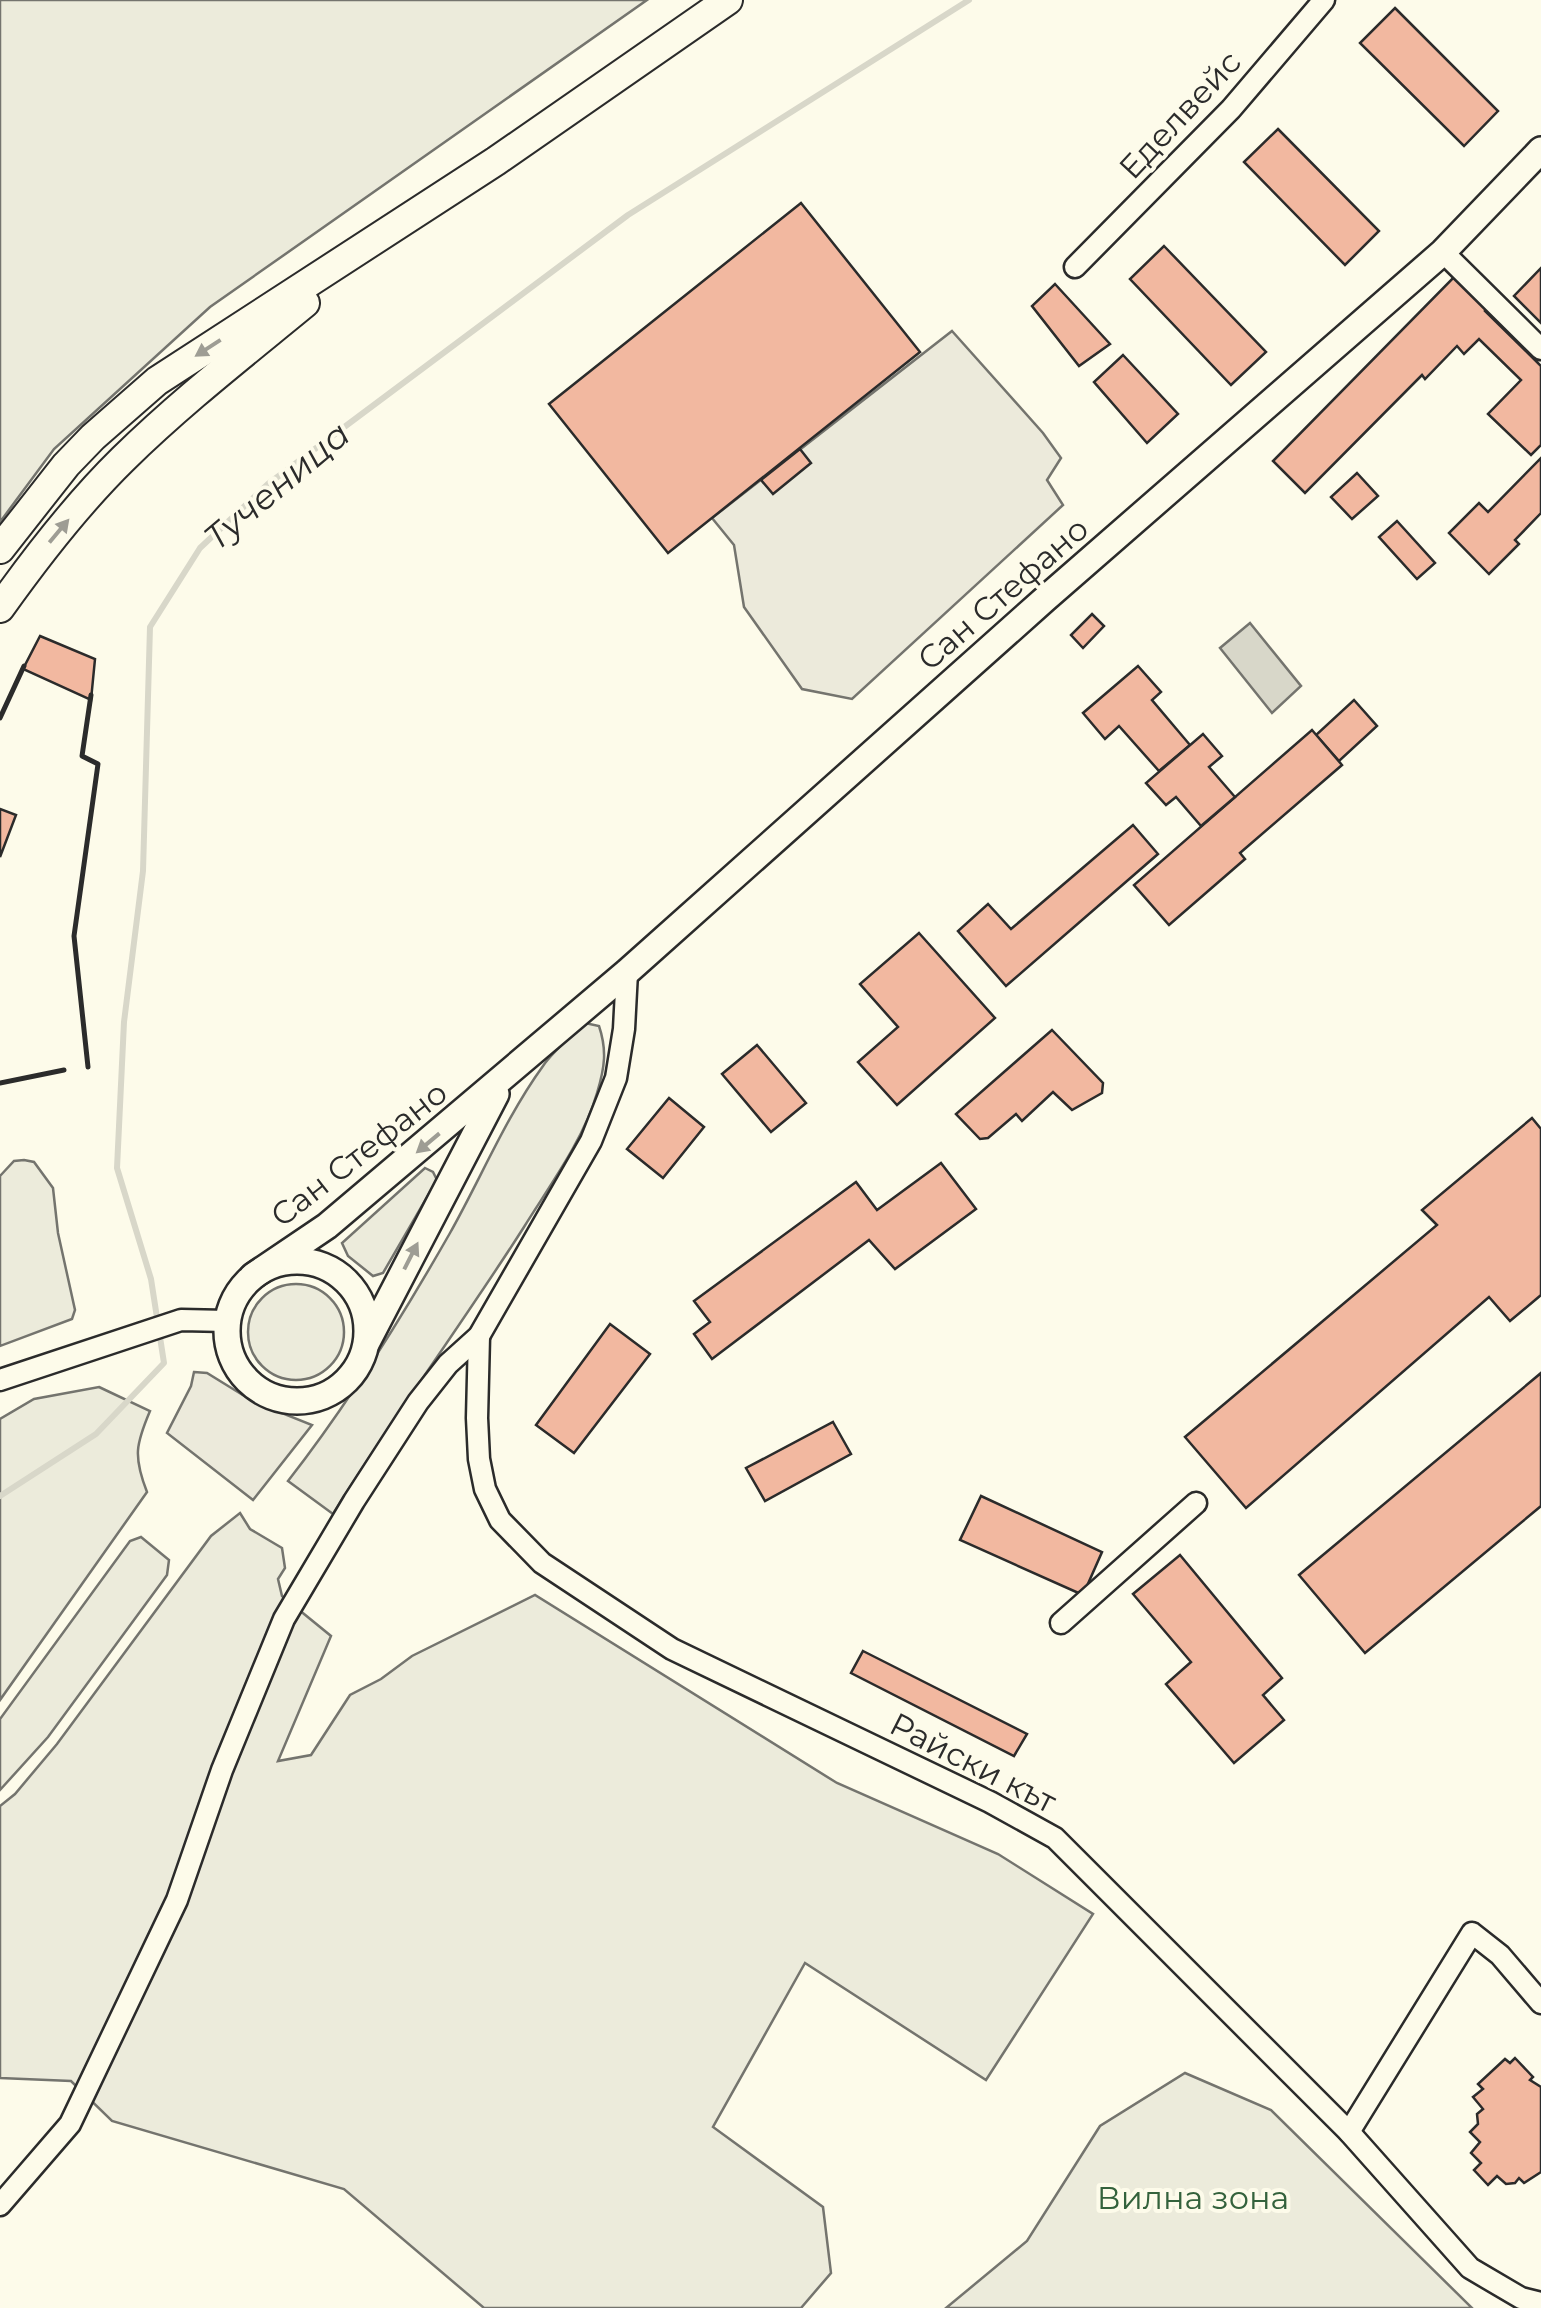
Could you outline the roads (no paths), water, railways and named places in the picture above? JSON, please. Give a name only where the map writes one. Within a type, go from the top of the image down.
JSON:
[{"type":"main road","points":[[0,549],[66,465],[157,381],[408,220],[728,0]]},
{"type":"main road","points":[[0,608],[40,554],[120,462],[178,407],[408,220]]},
{"type":"street","name":"Еделвейс","points":[[1075,267],[1231,109],[1324,0]]},
{"type":"street","name":"Сан Стефано","points":[[253,1276],[327,1226],[627,972],[1045,599],[1443,252],[1541,150]]},
{"type":"street","points":[[1443,252],[1541,349]]},
{"type":"street","points":[[0,2205],[70,2124],[177,1900],[222,1770],[284,1619],[418,1402],[448,1364],[480,1336],[605,1111],[619,1062],[627,972]]},
{"type":"street","name":"Сан Стефано","points":[[366,1343],[503,1080]]},
{"type":"street","points":[[292,1261],[313,1263],[349,1284],[366,1322],[366,1343],[350,1377],[336,1390],[319,1398],[281,1400],[263,1393],[236,1368],[229,1350],[227,1321],[236,1296],[253,1276],[292,1261]]},
{"type":"street","points":[[0,1380],[172,1323],[227,1321]]},
{"type":"street","name":"Райски кът","points":[[480,1336],[477,1418],[485,1489],[500,1520],[542,1563],[672,1649],[990,1802],[1056,1838],[1349,2132],[1470,2268],[1521,2298],[1541,2304]]},
{"type":"street","points":[[1061,1622],[1196,1503]]},
{"type":"street","points":[[1349,2132],[1472,1933],[1500,1955],[1541,2002]]},
{"type":"waterway","name":"Тученица","points":[[0,1496],[96,1434],[164,1363],[151,1279],[117,1168],[124,1022],[143,871],[150,627],[200,548],[268,484],[628,215],[969,0]]},
{"type":"park label","name":"Вилна зона","points":[[1193,2198]]}]
